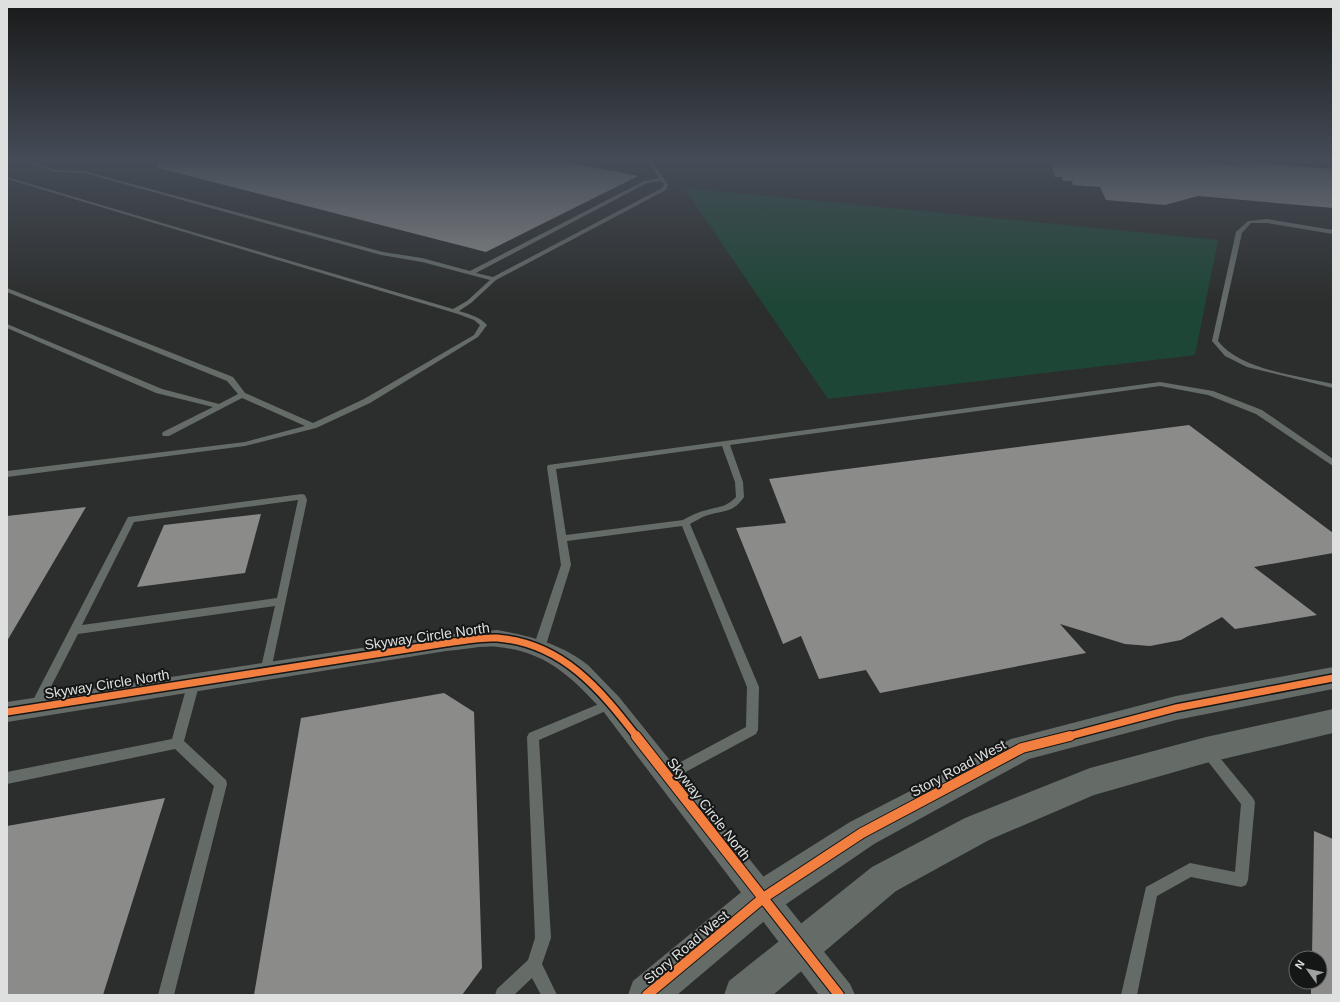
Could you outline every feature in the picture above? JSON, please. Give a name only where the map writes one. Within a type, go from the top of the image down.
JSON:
[{"type":"street","name":"Skyway Circle North","points":[[7,712],[446,643],[497,638],[528,644],[554,654],[580,672],[611,704],[839,995]]},
{"type":"street","name":"Story Road West","points":[[647,995],[763,898],[862,833],[1022,748],[1176,708],[1333,678]]},
{"type":"street","points":[[743,995],[884,879],[977,829],[1090,782],[1206,750],[1333,722]]},
{"type":"lane","points":[[7,474],[245,444],[313,426],[367,401],[476,336],[484,325],[476,319],[454,311],[110,209]]},
{"type":"lane","points":[[218,209],[383,254],[422,260],[494,279]]},
{"type":"lane","points":[[471,273],[595,209]]},
{"type":"lane","points":[[454,311],[470,302],[494,279],[628,209]]},
{"type":"lane","points":[[1333,232],[1267,221],[1250,222],[1239,232],[1215,341],[1227,354],[1255,368],[1333,386]]},
{"type":"lane","points":[[7,290],[230,379],[242,395],[313,426]]},
{"type":"lane","points":[[7,326],[159,391],[220,406]]},
{"type":"lane","points":[[539,648],[566,565],[551,467],[1160,384],[1210,393],[1259,412],[1333,463]]},
{"type":"lane","points":[[166,434],[242,395]]},
{"type":"lane","points":[[562,539],[685,523],[702,514],[727,510],[733,506],[740,497],[739,482],[725,444]]},
{"type":"lane","points":[[35,707],[131,519],[302,497],[303,500],[266,672]]},
{"type":"lane","points":[[667,776],[752,730],[754,688],[685,523]]},
{"type":"lane","points":[[74,630],[281,601]]},
{"type":"lane","points":[[177,743],[194,682]]},
{"type":"lane","points":[[503,995],[534,965],[543,938],[533,737],[611,704]]},
{"type":"lane","points":[[7,778],[177,743]]},
{"type":"lane","points":[[166,995],[221,784],[177,743]]},
{"type":"lane","points":[[1129,995],[1151,892],[1190,870],[1241,880],[1248,802],[1206,750]]},
{"type":"lane","points":[[534,965],[550,995]]},
{"type":"green space","points":[[698,209],[897,209],[1218,240],[1195,355],[828,399]]},
{"type":"building","points":[[317,209],[572,209],[486,252]]},
{"type":"building","points":[[1189,425],[1333,533],[1333,553],[1254,567],[1317,615],[1235,629],[1222,617],[1181,640],[1150,646],[1125,644],[1060,624],[1086,653],[880,693],[866,670],[819,679],[801,636],[783,644],[736,528],[786,523],[769,479]]},
{"type":"building","points":[[86,507],[7,641],[7,516]]},
{"type":"building","points":[[261,514],[245,573],[137,587],[164,525]]},
{"type":"building","points":[[444,693],[474,712],[482,968],[462,995],[254,995],[301,718]]},
{"type":"building","points":[[165,798],[103,995],[7,995],[7,826]]},
{"type":"building","points":[[1314,831],[1333,839],[1333,995],[1311,995],[1311,990],[1328,990],[1328,950],[1312,950]]},
{"type":"cycle path","points":[[7,712],[446,643],[497,638],[528,644],[554,654],[580,672],[611,704],[839,995]]},
{"type":"cycle path","points":[[647,995],[763,898],[862,833],[1022,748],[1176,708],[1333,678]]}]
